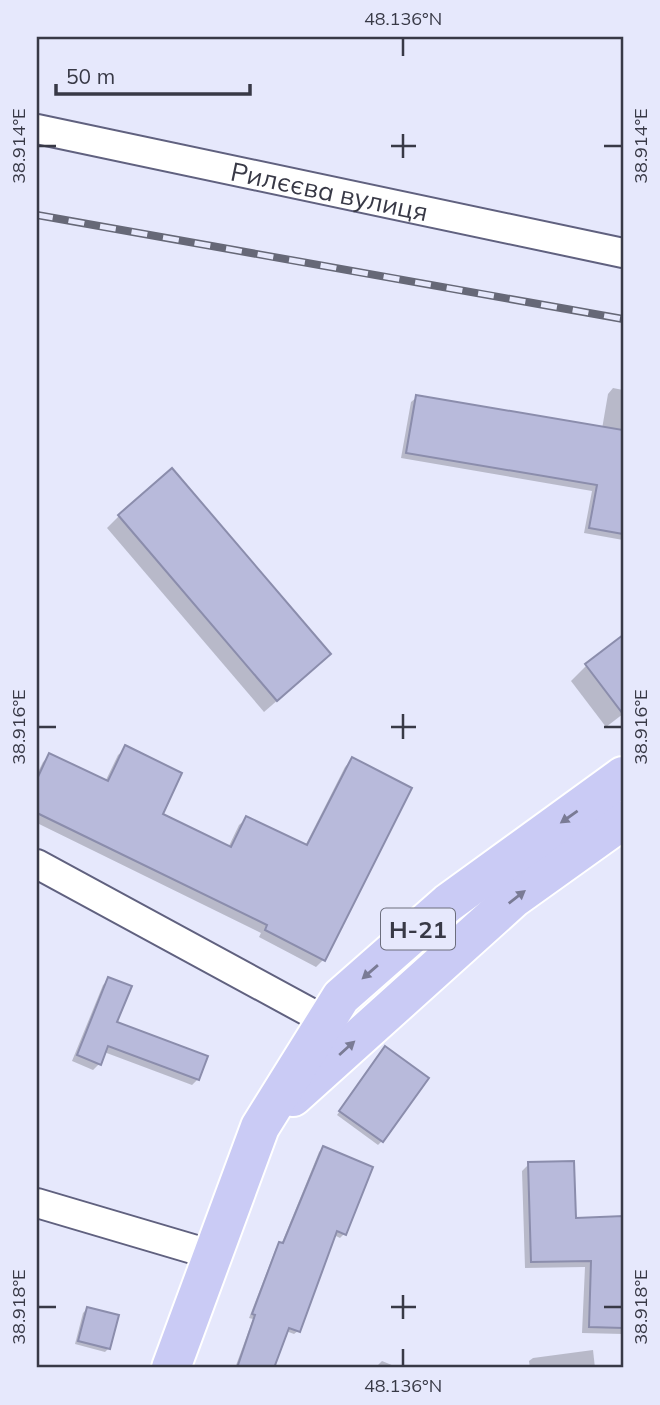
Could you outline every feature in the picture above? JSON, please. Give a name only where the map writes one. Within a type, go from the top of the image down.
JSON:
[{"type":"main road","name":"Н-21","points":[[171,1368],[260,1127],[341,997],[449,903],[623,776]]},
{"type":"main road","points":[[260,1127],[514,898],[623,820]]},
{"type":"street","name":"Рилєєва вулиця","points":[[37,129],[623,253]]},
{"type":"street","points":[[37,864],[326,1021]]},
{"type":"street","points":[[37,1203],[213,1255]]},
{"type":"building","points":[[416,395],[623,430],[623,534],[589,528],[597,485],[406,453]]},
{"type":"building","points":[[172,468],[331,654],[277,701],[118,515]]},
{"type":"building","points":[[623,635],[623,714],[585,664]]},
{"type":"building","points":[[125,745],[182,773],[163,814],[231,847],[246,816],[307,845],[352,757],[412,788],[325,961],[265,930],[267,925],[37,813],[37,779],[49,753],[108,781]]},
{"type":"building","points":[[108,977],[132,986],[117,1022],[208,1056],[199,1080],[108,1046],[101,1065],[77,1055]]},
{"type":"building","points":[[385,1046],[429,1078],[383,1142],[339,1111]]},
{"type":"building","points":[[323,1146],[373,1167],[346,1235],[337,1231],[300,1332],[289,1328],[274,1368],[237,1368],[255,1315],[252,1314],[279,1242],[283,1243]]},
{"type":"building","points":[[574,1161],[576,1218],[623,1216],[623,1328],[589,1327],[591,1261],[531,1262],[528,1162]]},
{"type":"building","points":[[87,1307],[119,1315],[110,1349],[78,1341]]},
{"type":"railway","points":[[37,215],[623,319]]}]
